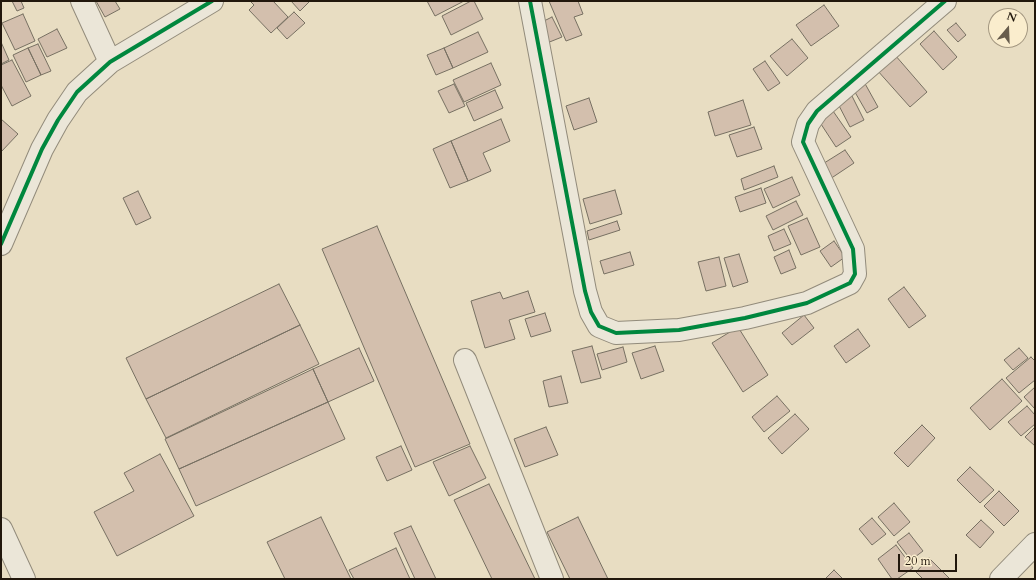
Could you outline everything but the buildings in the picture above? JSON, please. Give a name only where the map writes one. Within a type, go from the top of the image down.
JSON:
[{"type":"street","points":[[82,1],[110,62]]},
{"type":"street","points":[[1,244],[42,149],[58,120],[77,92],[110,62],[212,1]]},
{"type":"street","points":[[530,1],[585,291],[592,312],[599,326],[616,333],[679,330],[745,318],[807,303],[850,283],[855,274],[853,249],[803,142],[808,124],[817,111],[945,1]]},
{"type":"street","points":[[465,360],[552,579]]},
{"type":"street","points":[[1,529],[24,579]]},
{"type":"street","points":[[1001,579],[1035,544]]},
{"type":"cycle path","points":[[1,244],[42,149],[58,120],[77,92],[110,62],[212,1]]},
{"type":"cycle path","points":[[530,1],[585,291],[591,312],[599,326],[616,333],[679,330],[745,318],[807,303],[850,283],[855,274],[853,249],[803,142],[808,124],[817,111],[945,1]]}]
